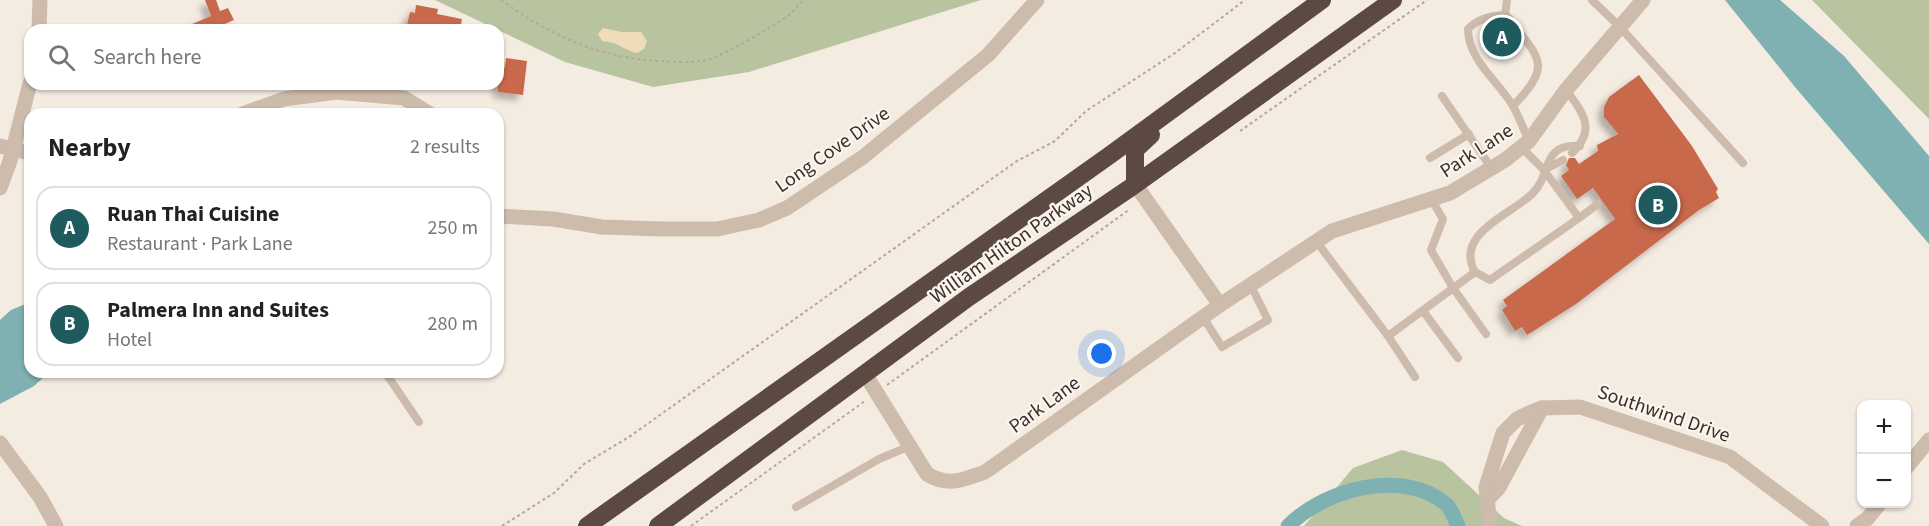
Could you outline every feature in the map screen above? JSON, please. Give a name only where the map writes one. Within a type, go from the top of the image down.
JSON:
[{"type":"highway","name":"William Hilton Parkway","points":[[587,526],[1322,0]]},
{"type":"highway","name":"William Hilton Parkway","points":[[658,526],[969,297],[1140,191],[1393,0]]},
{"type":"highway","points":[[1140,191],[1135,150],[1212,80]]},
{"type":"street","points":[[39,24],[40,0]]},
{"type":"street","name":"Long Cove Drive","points":[[504,216],[553,219],[602,227],[662,230],[717,229],[768,216],[787,208],[863,157],[988,55],[1037,0]]},
{"type":"street","name":"Park Lane","points":[[865,374],[927,474],[940,482],[962,483],[985,472],[1220,305],[1332,231],[1450,193],[1492,169],[1525,144],[1566,90],[1643,0]]},
{"type":"street","points":[[0,188],[7,148],[28,90]]},
{"type":"street","points":[[259,108],[284,99],[336,92],[404,98],[420,108]]},
{"type":"street","points":[[7,148],[24,152]]},
{"type":"street","points":[[1140,191],[1220,305]]},
{"type":"street","name":"Southwind Drive","points":[[1490,526],[1486,487],[1503,434],[1517,419],[1542,408],[1580,407],[1730,457],[1822,526]]},
{"type":"street","points":[[1488,499],[1498,489],[1542,408]]},
{"type":"street","points":[[1911,462],[1929,440]]},
{"type":"street","points":[[0,443],[40,497],[56,526]]},
{"type":"street","points":[[1864,524],[1876,508]]},
{"type":"lane","points":[[1507,0],[1505,15],[1538,59],[1539,68],[1533,85],[1513,106]]},
{"type":"lane","points":[[1592,0],[1620,26],[1743,163]]},
{"type":"lane","points":[[1505,15],[1489,16],[1474,23],[1468,29],[1468,37],[1476,55],[1513,106],[1525,144],[1579,218]]},
{"type":"lane","points":[[1566,90],[1581,110],[1586,129],[1584,141],[1572,153]]},
{"type":"lane","points":[[1442,96],[1492,169]]},
{"type":"lane","points":[[1430,158],[1469,134]]},
{"type":"lane","points":[[1580,146],[1566,145],[1551,156],[1534,193],[1478,234],[1471,248],[1469,262],[1475,272],[1490,280],[1598,204]]},
{"type":"lane","points":[[1544,170],[1563,160]]},
{"type":"lane","points":[[1431,199],[1443,219],[1431,250],[1453,288],[1486,334]]},
{"type":"lane","points":[[1316,241],[1388,336],[1415,377]]},
{"type":"lane","points":[[1388,336],[1475,272]]},
{"type":"lane","points":[[1203,317],[1221,347],[1268,320],[1251,286]]},
{"type":"lane","points":[[1423,311],[1458,358]]},
{"type":"lane","points":[[389,378],[419,422]]},
{"type":"lane","points":[[796,507],[879,459],[910,446]]},
{"type":"path","points":[[501,0],[549,32],[593,49],[631,60],[683,62],[708,60],[726,52],[789,15],[805,0]]},
{"type":"path","points":[[502,526],[554,493],[584,464],[629,437],[1017,161],[1055,141],[1086,111],[1174,53],[1245,0]]},
{"type":"path","points":[[1235,134],[1426,0]]},
{"type":"path","points":[[691,526],[877,392],[1140,191]]},
{"type":"green space","points":[[435,0],[981,0],[749,72],[653,87],[565,62],[504,33],[504,24],[485,24]]},
{"type":"green space","points":[[1812,0],[1929,0],[1929,119]]},
{"type":"green space","points":[[1402,450],[1443,462],[1504,518],[1522,526],[1304,526],[1353,468]]},
{"type":"sand","points":[[603,28],[622,32],[641,32],[647,41],[644,49],[637,53],[602,41],[598,34]]},
{"type":"water","points":[[1725,0],[1780,0],[1844,56],[1929,156],[1929,244],[1795,87]]},
{"type":"water","points":[[24,305],[24,378],[43,378],[34,386],[0,404],[0,320],[11,310]]},
{"type":"building","points":[[205,0],[216,0],[220,11],[228,8],[234,20],[224,24],[192,24],[211,16]]},
{"type":"building","points":[[416,5],[438,9],[437,14],[462,19],[461,24],[407,24],[410,12],[415,13]]},
{"type":"building","points":[[506,58],[527,61],[523,95],[498,92],[498,90],[504,90]]},
{"type":"building","points":[[1639,75],[1692,146],[1718,189],[1716,192],[1719,198],[1699,210],[1576,304],[1527,335],[1522,327],[1515,331],[1502,310],[1507,306],[1503,300],[1615,219],[1593,188],[1577,199],[1561,176],[1569,170],[1566,165],[1569,158],[1575,158],[1579,164],[1598,151],[1597,145],[1618,134],[1604,117],[1604,107],[1609,97]]},
{"type":"waterway","points":[[1288,526],[1322,502],[1343,493],[1365,487],[1388,485],[1409,487],[1429,493],[1447,505],[1458,526]]},
{"type":"place","name":"Ruan Thai Cuisine","points":[[1502,37]]},
{"type":"place","name":"Palmera Inn and Suites","points":[[1658,205]]}]
